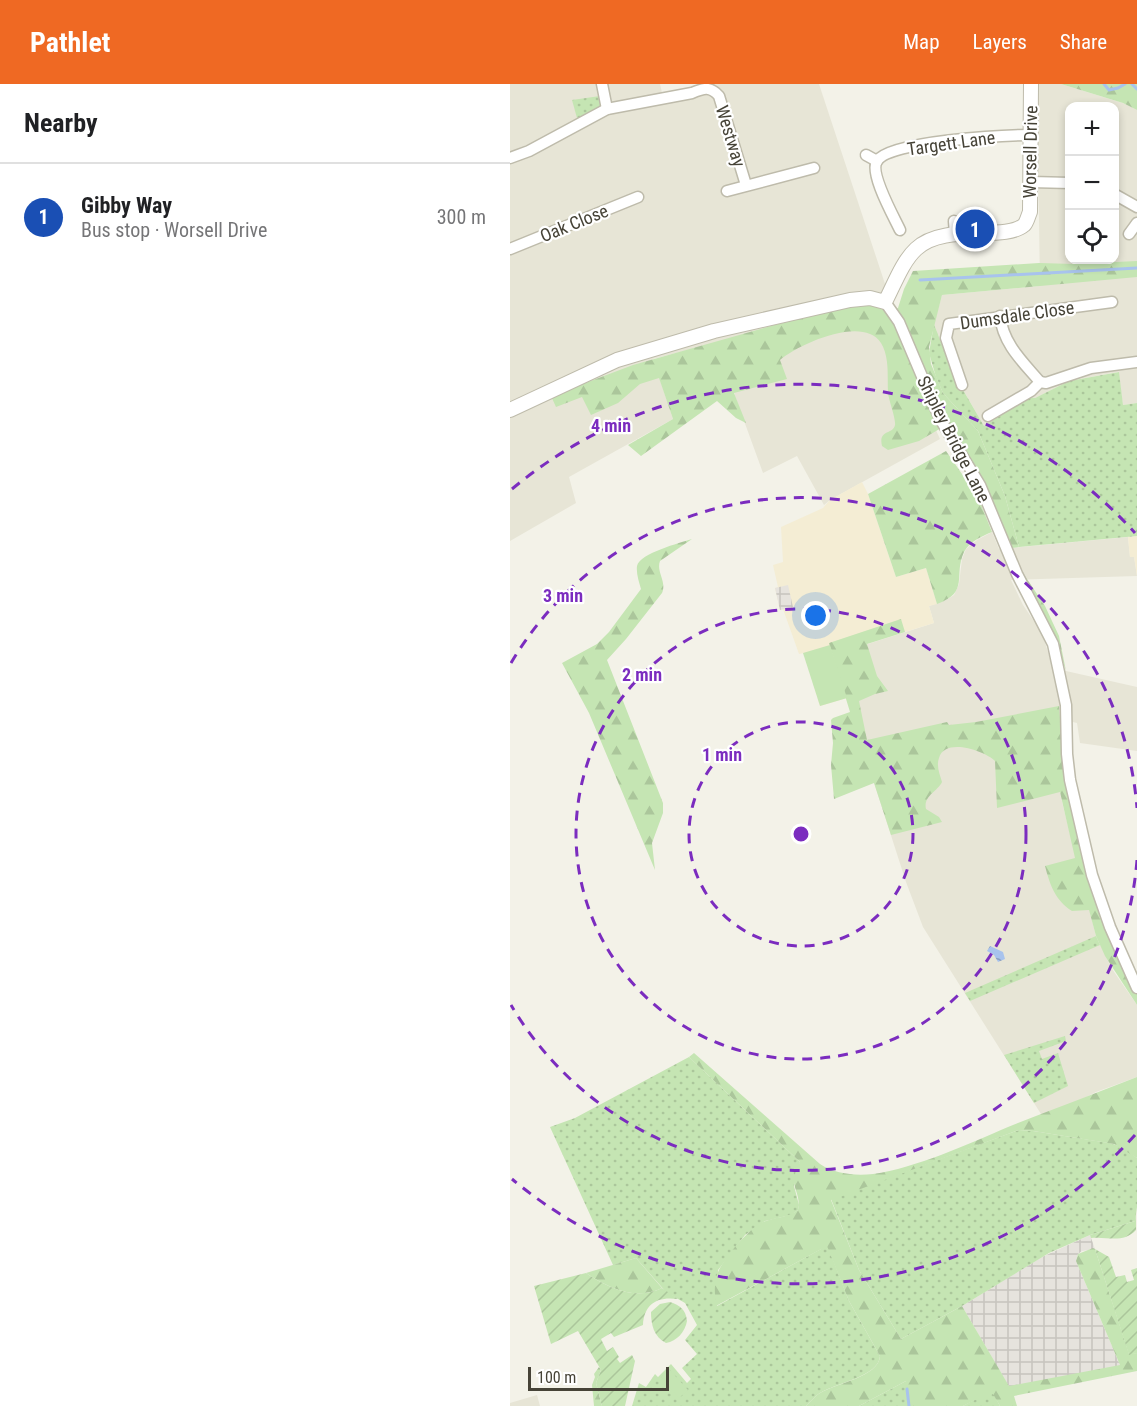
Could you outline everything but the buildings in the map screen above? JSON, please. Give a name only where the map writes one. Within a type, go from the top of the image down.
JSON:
[{"type":"street","points":[[602,84],[607,109]]},
{"type":"street","name":"Worsell Drive","points":[[885,302],[915,250],[926,242],[955,227],[1006,231],[1025,224],[1030,212],[1031,84]]},
{"type":"street","name":"Westway","points":[[510,158],[529,151],[607,109],[692,93],[705,88],[713,90],[719,96],[746,185]]},
{"type":"street","name":"Targett Lane","points":[[877,161],[886,153],[957,139],[1031,135]]},
{"type":"street","points":[[866,155],[877,161],[874,173],[877,183],[900,230]]},
{"type":"street","points":[[727,191],[814,168]]},
{"type":"street","points":[[1031,182],[1065,183]]},
{"type":"street","name":"Oak Close","points":[[510,249],[638,197]]},
{"type":"street","points":[[1119,197],[1137,207]]},
{"type":"street","points":[[1129,234],[1137,223]]},
{"type":"street","points":[[510,410],[617,360],[714,331],[850,300],[870,298],[885,302]]},
{"type":"street","name":"Shipley Bridge Lane","points":[[885,302],[897,317],[940,419],[980,485],[1014,567],[1053,644],[1066,705],[1070,780],[1092,875],[1110,927],[1137,988]]},
{"type":"street","name":"Dumsdale Close","points":[[962,385],[946,338],[949,324],[1112,302]]},
{"type":"street","points":[[1000,316],[1001,327],[1012,350],[1040,382],[1046,383],[1091,368],[1137,362]]},
{"type":"street","points":[[988,416],[1031,391],[1040,382]]},
{"type":"shaded area","points":[[510,84],[660,84],[663,97],[714,84],[819,84],[889,296],[882,311],[940,439],[824,505],[797,456],[763,473],[735,396],[724,341],[653,359],[673,419],[569,477],[576,503],[510,541]]},
{"type":"shaded area","points":[[1037,84],[1061,84],[1123,103],[1137,110],[1137,403],[1123,405],[1118,372],[1069,381],[1035,398],[1029,397],[984,426],[952,371],[934,324],[942,295],[1040,286]]},
{"type":"shaded area","points":[[862,482],[896,577],[926,568],[937,604],[929,606],[934,623],[833,654],[847,698],[820,706],[804,653],[799,654],[783,609],[780,610],[773,565],[783,562],[781,527],[823,508],[830,500]]},
{"type":"shaded area","points":[[992,532],[999,549],[1128,537],[1130,557],[1134,556],[1137,576],[1011,580],[1023,605],[1042,633],[1052,665],[1066,671],[1137,687],[1137,751],[1080,743],[1077,723],[1060,719],[1060,792],[1096,936],[1112,969],[1137,1005],[1137,1077],[1096,1092],[1051,1115],[1041,1114],[923,927],[906,882],[833,655],[934,623],[929,606],[954,595],[959,584],[962,559],[966,549]]},
{"type":"shaded area","points":[[1137,536],[1137,576],[1134,557],[1130,557],[1128,537]]},
{"type":"shaded area","points":[[788,585],[793,607],[780,610],[775,588]]},
{"type":"shaded area","points":[[1090,1235],[1095,1249],[1082,1251],[1078,1254],[1076,1261],[1123,1372],[1011,1390],[962,1306],[1042,1257]]},
{"type":"shaded area","points":[[537,1395],[540,1406],[510,1406],[510,1403]]},
{"type":"green space","points":[[1061,84],[1137,84],[1137,110],[1123,103]]},
{"type":"green space","points":[[600,96],[601,107],[585,117],[577,118],[572,100]]},
{"type":"green space","points":[[1137,261],[1137,277],[942,295],[929,347],[931,364],[943,393],[978,431],[1005,496],[1019,547],[1012,548],[987,490],[948,424],[919,441],[888,450],[882,446],[882,437],[894,428],[895,422],[888,393],[886,355],[881,343],[872,335],[846,332],[816,340],[801,347],[780,360],[787,379],[734,393],[746,423],[736,418],[717,401],[641,456],[628,445],[673,419],[659,378],[640,384],[618,403],[591,415],[582,397],[556,407],[551,396],[633,365],[852,303],[868,304],[889,312],[898,308],[913,271],[1039,263],[1119,264],[1119,262]]},
{"type":"green space","points":[[934,324],[952,371],[984,426],[1029,397],[1035,398],[1069,381],[1119,372],[1123,405],[1137,403],[1137,536],[1019,547],[1005,496],[978,431],[943,393],[936,377],[929,353]]},
{"type":"green space","points":[[946,451],[978,497],[992,532],[966,548],[961,561],[957,589],[954,594],[937,604],[926,568],[896,577],[868,494]]},
{"type":"green space","points":[[692,539],[660,561],[662,593],[607,660],[663,803],[663,813],[652,843],[655,870],[589,713],[562,663],[597,644],[609,632],[641,589],[637,572],[640,561],[661,549]]},
{"type":"green space","points":[[1021,570],[1045,606],[1059,636],[1066,671],[1057,644],[1022,577]]},
{"type":"green space","points":[[901,619],[905,632],[867,644],[877,676],[888,691],[859,701],[867,740],[947,722],[949,725],[976,722],[1059,706],[1064,764],[1107,930],[1137,994],[1137,1005],[1105,956],[1096,936],[1089,910],[1072,911],[1066,907],[1057,897],[1049,880],[1045,866],[1075,858],[1060,792],[997,808],[995,761],[983,753],[957,747],[949,748],[939,758],[938,767],[942,782],[928,797],[926,805],[926,809],[939,817],[942,822],[891,835],[874,783],[834,799],[831,720],[850,712],[829,643]]},
{"type":"green space","points":[[830,645],[847,698],[820,706],[803,653]]},
{"type":"green space","points":[[1096,936],[1100,945],[970,1001],[965,993]]},
{"type":"green space","points":[[1065,1036],[1066,1041],[1039,1051],[1042,1059],[1058,1053],[1068,1086],[1034,1103],[1004,1055]]},
{"type":"green space","points":[[694,1053],[820,1164],[839,1172],[859,1175],[907,1167],[1137,1077],[1137,1158],[1114,1144],[1019,1130],[831,1200],[859,1270],[901,1339],[962,1306],[1009,1386],[1120,1365],[1076,1261],[1078,1254],[1093,1248],[1129,1354],[1137,1353],[1137,1371],[1014,1396],[1017,1406],[1000,1406],[993,1394],[963,1406],[909,1406],[906,1381],[859,1406],[806,1406],[814,1397],[827,1389],[865,1374],[878,1363],[880,1356],[849,1301],[827,1246],[716,1306],[716,1278],[722,1264],[735,1247],[763,1222],[790,1215],[798,1210],[799,1203],[794,1178],[800,1162],[689,1057]]},
{"type":"green space","points":[[689,1057],[800,1162],[794,1186],[799,1205],[798,1210],[791,1215],[765,1221],[745,1235],[718,1270],[717,1306],[821,1249],[825,1239],[849,1301],[880,1356],[878,1363],[865,1374],[827,1389],[814,1397],[806,1406],[632,1406],[639,1383],[646,1387],[655,1374],[658,1377],[671,1364],[687,1383],[691,1379],[682,1368],[697,1354],[685,1340],[697,1325],[685,1303],[666,1292],[636,1258],[613,1265],[550,1127],[575,1118]]},
{"type":"green space","points":[[1019,1130],[1113,1144],[1137,1158],[1135,1221],[1090,1235],[1049,1253],[962,1306],[901,1339],[859,1270],[831,1199]]},
{"type":"green space","points":[[1136,1211],[1136,1230],[1126,1237],[1091,1238],[1090,1235],[1135,1221]]},
{"type":"green space","points":[[1095,1249],[1109,1257],[1116,1277],[1125,1275],[1127,1282],[1134,1280],[1131,1270],[1137,1268],[1137,1353],[1129,1355]]},
{"type":"green space","points":[[636,1258],[662,1288],[652,1292],[632,1293],[613,1288],[586,1273]]},
{"type":"green space","points":[[586,1273],[622,1291],[642,1293],[662,1288],[678,1299],[658,1300],[646,1312],[643,1325],[614,1337],[611,1333],[601,1339],[607,1351],[613,1347],[620,1363],[632,1355],[635,1361],[625,1406],[602,1406],[596,1383],[601,1370],[578,1331],[551,1344],[534,1286]]},
{"type":"green space","points":[[670,1302],[682,1308],[687,1321],[680,1335],[666,1343],[654,1330],[651,1312],[660,1304]]},
{"type":"green space","points":[[599,1367],[601,1370],[596,1383],[602,1406],[594,1406],[592,1385],[594,1374]]},
{"type":"green space","points":[[669,1369],[688,1390],[679,1398],[661,1377]]},
{"type":"green space","points":[[906,1381],[934,1406],[859,1406]]},
{"type":"green space","points":[[993,1393],[1000,1406],[963,1406],[979,1397]]},
{"type":"water","points":[[990,946],[1003,952],[1005,959],[998,962],[994,955],[987,951]]},
{"type":"waterway","points":[[1104,84],[1109,90],[1125,84]]},
{"type":"waterway","points":[[1132,84],[1137,89]]},
{"type":"waterway","points":[[920,280],[1137,268]]},
{"type":"waterway","points":[[907,1389],[909,1406]]},
{"type":"place","name":"Gibby Way","points":[[975,229]]}]
